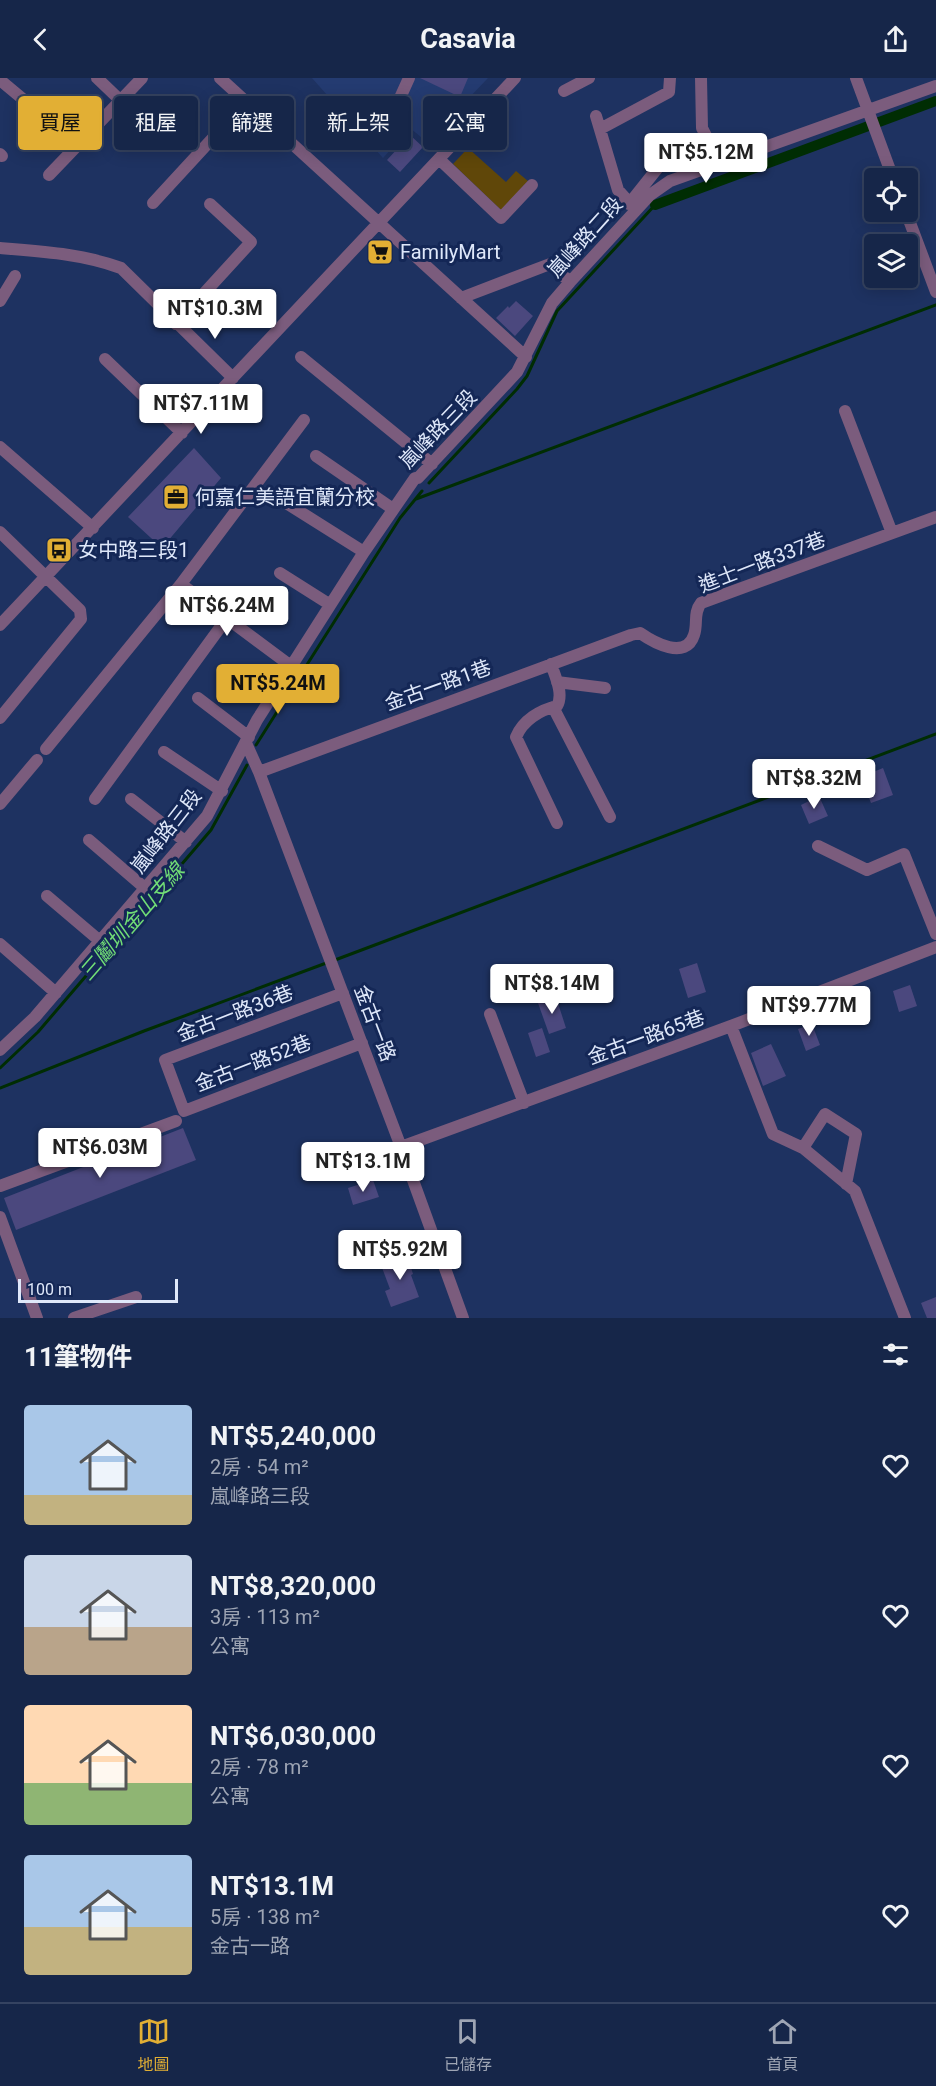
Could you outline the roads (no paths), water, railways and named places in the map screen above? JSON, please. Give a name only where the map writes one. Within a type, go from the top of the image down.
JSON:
[{"type":"street","points":[[97,78],[116,96]]},
{"type":"street","points":[[126,96],[142,78]]},
{"type":"street","points":[[220,78],[240,96]]},
{"type":"street","points":[[401,96],[410,78]]},
{"type":"street","points":[[0,625],[515,78]]},
{"type":"street","points":[[564,91],[589,78]]},
{"type":"street","points":[[670,78],[669,92],[598,123],[618,190],[632,207],[672,150]]},
{"type":"street","points":[[701,78],[702,128],[720,163]]},
{"type":"street","points":[[856,78],[889,168]]},
{"type":"street","points":[[0,80],[19,96]]},
{"type":"street","name":"嵐峰路二段","points":[[526,357],[552,303],[632,207],[670,181],[936,86]]},
{"type":"street","points":[[102,120],[114,108]]},
{"type":"street","points":[[153,203],[210,141]]},
{"type":"street","points":[[294,145],[526,357]]},
{"type":"street","points":[[49,175],[73,150]]},
{"type":"street","points":[[439,159],[501,218],[532,185]]},
{"type":"street","points":[[176,324],[251,242],[210,204]]},
{"type":"street","points":[[910,222],[936,292]]},
{"type":"street","points":[[0,248],[66,255],[105,262],[121,268],[233,378]]},
{"type":"street","points":[[461,298],[550,264],[570,282]]},
{"type":"street","points":[[0,301],[15,276]]},
{"type":"street","points":[[301,357],[432,464]]},
{"type":"street","name":"嵐峰路三段","points":[[0,1050],[35,1017],[207,816],[257,720],[393,509],[415,478],[418,478],[432,464],[489,404],[517,372],[526,357]]},
{"type":"street","points":[[105,359],[182,433]]},
{"type":"street","points":[[845,411],[892,533]]},
{"type":"street","points":[[46,749],[181,584],[304,420]]},
{"type":"street","points":[[0,447],[93,528]]},
{"type":"street","points":[[316,456],[393,509]]},
{"type":"street","points":[[283,501],[364,552]]},
{"type":"street","name":"進士一路337巷","points":[[631,634],[640,633],[653,642],[673,648],[686,646],[694,637],[696,609],[701,603],[936,517]]},
{"type":"street","points":[[0,532],[80,610],[81,619],[0,718]]},
{"type":"street","points":[[280,573],[330,604]]},
{"type":"street","points":[[181,584],[291,666]]},
{"type":"street","points":[[95,799],[227,618]]},
{"type":"street","name":"金古一路1巷","points":[[259,772],[631,634]]},
{"type":"street","points":[[551,664],[560,702],[557,706],[546,709],[527,720],[516,737],[557,823]]},
{"type":"street","points":[[557,682],[605,688]]},
{"type":"street","points":[[198,698],[248,740]]},
{"type":"street","points":[[553,707],[610,817]]},
{"type":"street","name":"金古一路","points":[[248,740],[402,1147],[463,1318]]},
{"type":"street","points":[[164,752],[222,791]]},
{"type":"street","points":[[0,804],[37,760]]},
{"type":"street","points":[[131,799],[186,842]]},
{"type":"street","points":[[89,840],[146,889]]},
{"type":"street","points":[[818,846],[867,870],[904,854],[936,934]]},
{"type":"street","points":[[46,896],[100,941]]},
{"type":"street","points":[[0,944],[56,993]]},
{"type":"street","name":"金古一路65巷","points":[[402,1147],[731,1026],[936,947]]},
{"type":"street","name":"金古一路36巷","points":[[175,1085],[165,1060],[343,993]]},
{"type":"street","points":[[490,1014],[524,1102]]},
{"type":"street","points":[[731,1026],[773,1134],[803,1148],[851,1188],[905,1318]]},
{"type":"street","name":"金古一路52巷","points":[[175,1085],[184,1111],[362,1043]]},
{"type":"street","points":[[803,1148],[825,1114],[856,1134],[851,1188]]},
{"type":"street","points":[[0,1186],[176,1121]]},
{"type":"street","points":[[0,1216],[38,1318]]},
{"type":"street","points":[[74,1318],[136,1297]]},
{"type":"street","points":[[117,1303],[117,1318]]},
{"type":"waterway","points":[[655,205],[936,101]]},
{"type":"waterway","name":"三鬮圳金山支線","points":[[429,483],[527,376],[557,311],[655,205]]},
{"type":"waterway","points":[[416,499],[936,305]]},
{"type":"waterway","name":"三鬮圳金山支線","points":[[256,745],[400,518],[422,491]]},
{"type":"waterway","points":[[335,960],[936,734]]},
{"type":"waterway","name":"三鬮圳金山支線","points":[[0,1068],[38,1032],[211,830],[247,765]]},
{"type":"waterway","points":[[0,1088],[329,962]]},
{"type":"place","name":"FamilyMart","points":[[380,252]]},
{"type":"place","name":"何嘉仁美語宜蘭分校","points":[[176,497]]},
{"type":"place","name":"女中路三段1","points":[[59,550]]}]
